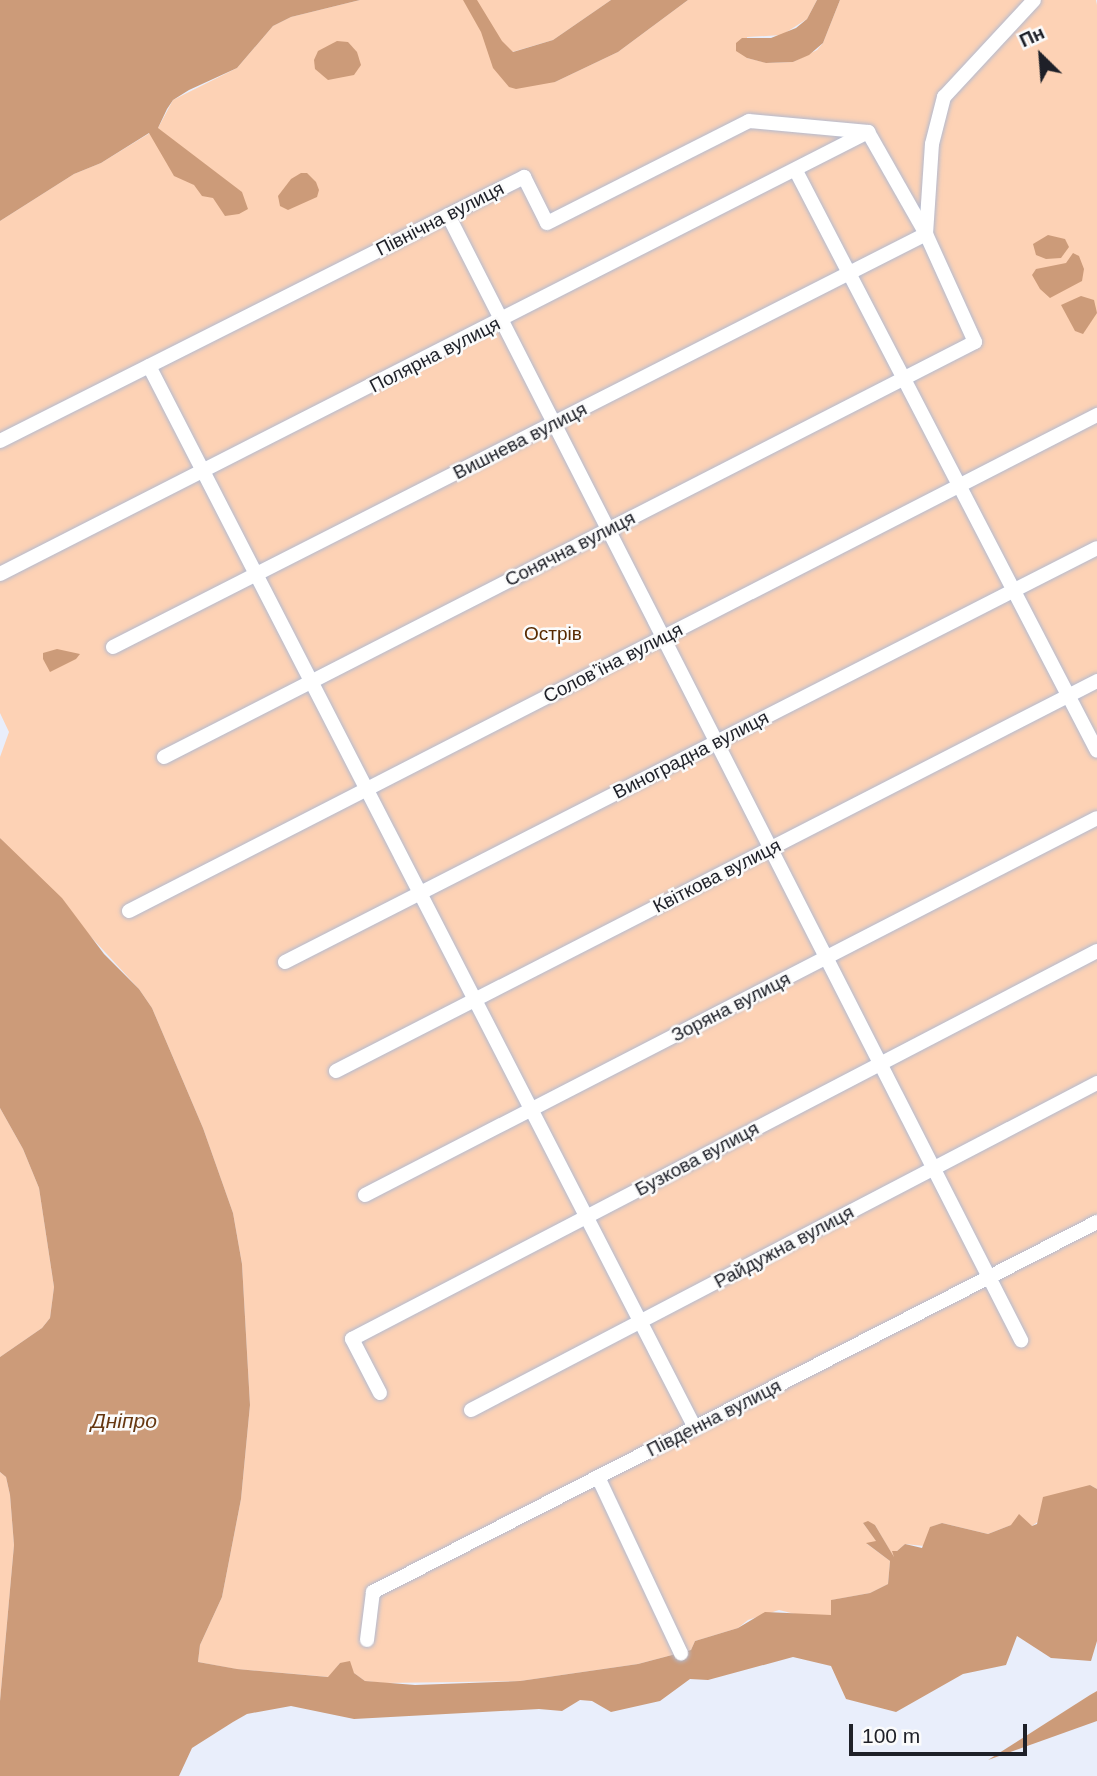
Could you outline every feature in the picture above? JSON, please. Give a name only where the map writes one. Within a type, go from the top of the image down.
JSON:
[{"type":"street","points":[[926,234],[932,144],[944,97],[1034,0]]},
{"type":"street","name":"Північна вулиця","points":[[0,440],[524,177],[547,223],[749,121],[868,132]]},
{"type":"street","points":[[868,132],[926,234]]},
{"type":"street","name":"Полярна вулиця","points":[[0,574],[502,321],[868,132]]},
{"type":"street","points":[[796,171],[1097,751]]},
{"type":"street","points":[[448,215],[1021,1340]]},
{"type":"street","name":"Вишнева вулиця","points":[[113,647],[926,234]]},
{"type":"street","name":"Сонячна вулиця","points":[[164,757],[975,342],[926,234]]},
{"type":"street","points":[[149,366],[695,1428]]},
{"type":"street","name":"Соловʼїна вулиця","points":[[129,912],[1097,415]]},
{"type":"street","name":"Виноградна вулиця","points":[[285,962],[1097,548]]},
{"type":"street","name":"Квіткова вулиця","points":[[336,1071],[1097,681]]},
{"type":"street","name":"Зоряна вулиця","points":[[365,1195],[1097,818]]},
{"type":"street","name":"Бузкова вулиця","points":[[380,1393],[352,1339],[1097,951]]},
{"type":"street","name":"Райдужна вулиця","points":[[471,1410],[1097,1083]]},
{"type":"street","name":"Південна вулиця","points":[[367,1640],[373,1592],[1097,1222]]},
{"type":"street","points":[[598,1477],[681,1653]]},
{"type":"green space","name":"Острів","points":[[360,0],[611,0],[553,40],[502,55],[555,82],[618,52],[688,0],[817,0],[807,19],[782,35],[747,37],[747,58],[767,63],[793,62],[817,50],[823,43],[840,0],[1096,0],[1097,5],[1097,1489],[1090,1485],[1032,1526],[1011,1525],[988,1534],[942,1523],[931,1527],[924,1546],[905,1544],[897,1551],[896,1561],[875,1525],[863,1523],[877,1542],[867,1544],[890,1561],[888,1584],[870,1593],[832,1600],[831,1615],[803,1616],[779,1610],[748,1620],[738,1628],[695,1641],[691,1650],[638,1664],[520,1681],[383,1683],[365,1681],[340,1663],[329,1677],[236,1669],[198,1662],[200,1645],[222,1597],[241,1499],[250,1405],[242,1264],[233,1213],[203,1128],[152,1008],[139,989],[0,838],[0,757],[9,732],[0,713],[0,221],[74,174],[101,163],[158,128],[173,100],[237,68],[273,26],[291,17]]},
{"type":"green space","points":[[0,1108],[23,1149],[39,1188],[54,1287],[50,1318],[42,1328],[0,1357]]},
{"type":"green space","points":[[0,1472],[6,1477],[10,1495],[14,1545],[0,1701]]},
{"type":"water","points":[[0,0],[360,0],[291,17],[273,26],[237,68],[189,90],[173,100],[167,109],[158,128],[242,192],[248,209],[239,214],[225,216],[213,198],[202,196],[194,185],[174,176],[149,133],[101,163],[74,174],[0,221]]},
{"type":"water","points":[[463,0],[477,0],[502,41],[513,52],[553,40],[611,0],[688,0],[618,52],[555,82],[516,89],[509,87],[493,68],[481,32]]},
{"type":"water","points":[[817,0],[840,0],[823,43],[809,55],[793,62],[766,63],[747,58],[736,51],[736,43],[742,38],[771,38],[796,28],[807,19]]},
{"type":"water","points":[[337,41],[348,42],[357,52],[361,65],[354,75],[328,80],[315,69],[314,60],[318,51]]},
{"type":"water","points":[[301,173],[307,173],[316,182],[319,190],[317,197],[288,210],[280,206],[278,196],[291,179]]},
{"type":"water","points":[[1048,235],[1065,239],[1069,247],[1061,258],[1046,259],[1036,255],[1033,244]]},
{"type":"water","points":[[1073,253],[1079,256],[1084,269],[1082,281],[1050,298],[1040,289],[1032,275],[1036,269],[1066,263]]},
{"type":"water","points":[[1081,296],[1094,300],[1097,313],[1083,334],[1075,331],[1061,305]]},
{"type":"water","points":[[57,649],[80,654],[76,659],[50,672],[43,653]]},
{"type":"water","name":"Дніпро","points":[[0,838],[62,898],[104,954],[139,989],[152,1008],[203,1128],[233,1213],[242,1264],[250,1405],[241,1499],[222,1597],[200,1645],[198,1662],[237,1669],[328,1677],[340,1663],[350,1661],[354,1673],[365,1681],[415,1685],[520,1681],[638,1664],[691,1650],[695,1641],[738,1628],[765,1612],[831,1615],[831,1600],[870,1593],[888,1584],[890,1561],[866,1543],[876,1541],[863,1523],[868,1521],[875,1525],[894,1557],[892,1551],[897,1551],[905,1544],[922,1548],[930,1527],[942,1523],[988,1534],[1011,1525],[1019,1514],[1032,1526],[1037,1524],[1043,1497],[1090,1485],[1097,1489],[1097,1641],[1091,1661],[1051,1658],[1017,1636],[1006,1665],[963,1674],[896,1712],[846,1699],[831,1666],[793,1657],[708,1680],[690,1679],[660,1701],[611,1712],[592,1701],[580,1700],[562,1711],[539,1709],[354,1719],[291,1706],[247,1714],[233,1722],[192,1748],[179,1776],[0,1776],[0,1701],[14,1545],[10,1495],[6,1477],[0,1472],[0,1357],[42,1328],[50,1318],[54,1287],[39,1188],[23,1149],[0,1108]]},
{"type":"water","points":[[1097,1691],[1097,1721],[988,1760],[1090,1695]]}]
